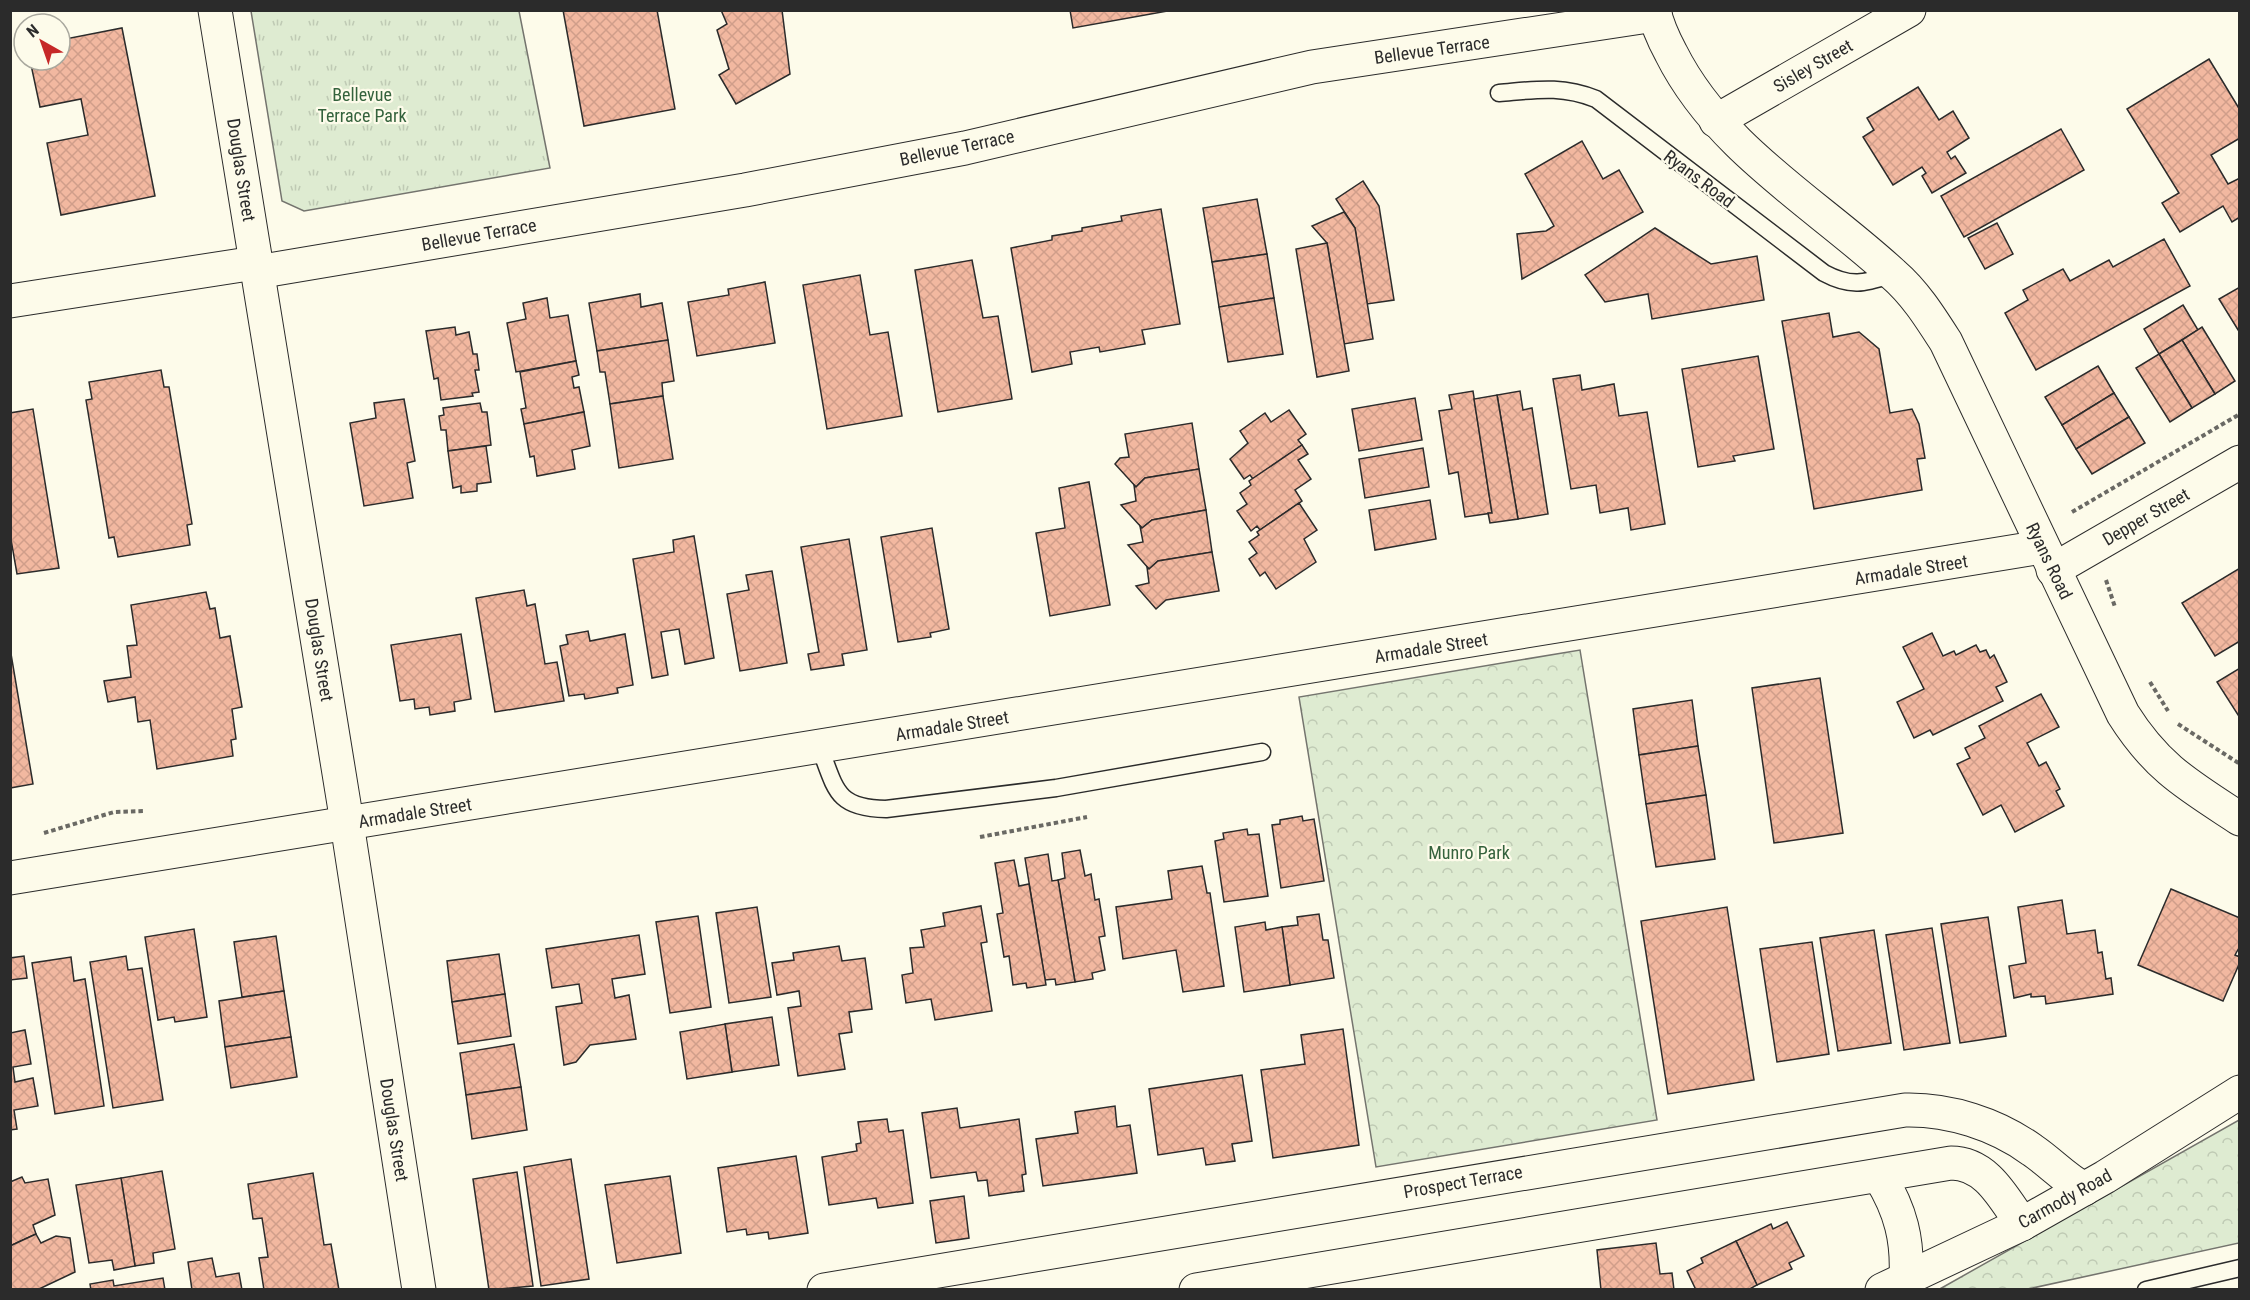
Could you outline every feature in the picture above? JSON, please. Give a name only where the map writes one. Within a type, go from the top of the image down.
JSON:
[{"type":"street","name":"Douglas Street","points":[[214,10],[347,824],[418,1290]]},
{"type":"street","name":"Sisley Street","points":[[1716,121],[1909,10]]},
{"type":"street","name":"Bellevue Terrace","points":[[10,301],[256,268],[734,192],[965,148],[1312,67],[1655,13]]},
{"type":"street","name":"Ryans Road","points":[[1655,13],[1684,78],[1716,121],[1742,148],[1893,274],[1917,298],[1946,342],[2123,714],[2153,756],[2176,776],[2240,819]]},
{"type":"street","name":"Depper Street","points":[[2048,559],[2240,462]]},
{"type":"street","name":"Armadale Street","points":[[10,878],[820,748],[2048,559]]},
{"type":"street","name":"Carmody Road","points":[[1894,1284],[2022,1224],[2084,1189],[2240,1092]]},
{"type":"street","name":"Prospect Terrace","points":[[824,1290],[1905,1110],[1946,1113],[1991,1128],[2033,1151],[2084,1189]]},
{"type":"street","points":[[1196,1290],[1880,1177],[1952,1163],[1969,1166],[1992,1181],[2022,1224]]},
{"type":"street","points":[[1880,1177],[1895,1203],[1907,1246],[1894,1284]]},
{"type":"lane","name":"Ryans Road","points":[[1499,93],[1552,88],[1574,90],[1596,99],[1824,273],[1851,284],[1893,274]]},
{"type":"lane","points":[[820,748],[834,784],[844,800],[862,808],[886,809],[1056,788],[1262,752]]},
{"type":"lane","points":[[2146,1290],[2240,1268]]},
{"type":"path","points":[[2072,512],[2240,414]]},
{"type":"path","points":[[2105,577],[2119,618]]},
{"type":"path","points":[[2147,677],[2169,713]]},
{"type":"path","points":[[2174,722],[2240,764]]},
{"type":"path","points":[[44,833],[114,812],[145,811]]},
{"type":"path","points":[[980,837],[1087,817]]},
{"type":"green space","name":"Bellevue Terrace Park","points":[[251,11],[519,11],[550,168],[304,211],[282,201]]},
{"type":"green space","name":"Munro Park","points":[[1580,650],[1657,1120],[1376,1167],[1299,697]]},
{"type":"green space","points":[[2239,1120],[2239,1243],[2028,1289],[1938,1290]]},
{"type":"building","points":[[563,10],[657,10],[675,109],[584,126]]},
{"type":"building","points":[[721,10],[782,10],[790,74],[736,104],[719,75],[729,69],[717,30],[727,24]]},
{"type":"building","points":[[1070,10],[1173,10],[1073,28]]},
{"type":"building","points":[[122,28],[155,196],[61,215],[47,143],[88,135],[81,99],[40,107],[33,72],[72,72],[72,38]]},
{"type":"building","points":[[2209,59],[2240,110],[2240,138],[2211,155],[2228,184],[2240,178],[2240,217],[2232,222],[2223,206],[2180,232],[2162,203],[2179,193],[2127,109]]},
{"type":"building","points":[[1918,87],[1939,120],[1953,111],[1969,138],[1947,152],[1951,159],[1955,156],[1966,173],[1932,193],[1922,176],[1926,173],[1922,167],[1893,185],[1863,137],[1874,130],[1867,118]]},
{"type":"building","points":[[2061,129],[2084,170],[1964,237],[1941,196]]},
{"type":"building","points":[[1582,141],[1603,179],[1619,170],[1643,212],[1522,279],[1517,234],[1546,231],[1554,226],[1525,174]]},
{"type":"building","points":[[1363,181],[1379,206],[1394,300],[1367,304],[1355,228],[1336,199]]},
{"type":"building","points":[[1257,199],[1267,254],[1212,262],[1203,208]]},
{"type":"building","points":[[1161,209],[1180,324],[1142,330],[1145,344],[1100,352],[1099,347],[1070,352],[1072,364],[1032,372],[1011,248],[1052,240],[1052,236],[1082,231],[1082,228],[1122,221],[1121,216]]},
{"type":"building","points":[[1344,212],[1355,228],[1373,339],[1344,344],[1327,243],[1312,226]]},
{"type":"building","points":[[1997,223],[2013,254],[1985,269],[1968,238]]},
{"type":"building","points":[[1655,228],[1711,264],[1757,256],[1764,300],[1652,319],[1648,294],[1605,302],[1585,275]]},
{"type":"building","points":[[2164,239],[2190,286],[2036,370],[2005,313],[2028,300],[2023,290],[2063,269],[2070,281],[2109,260],[2113,267]]},
{"type":"building","points":[[1327,243],[1349,371],[1317,377],[1296,249]]},
{"type":"building","points":[[1267,254],[1274,298],[1219,307],[1212,262]]},
{"type":"building","points":[[972,260],[983,318],[998,316],[1012,399],[938,412],[915,270]]},
{"type":"building","points":[[860,275],[870,335],[888,332],[902,416],[827,429],[803,285]]},
{"type":"building","points":[[765,282],[775,343],[697,356],[688,302],[729,295],[728,289]]},
{"type":"building","points":[[2240,287],[2240,333],[2219,299]]},
{"type":"building","points":[[640,294],[641,307],[662,303],[668,340],[597,351],[589,303]]},
{"type":"building","points":[[547,298],[550,318],[568,315],[576,361],[516,372],[507,323],[526,319],[523,303]]},
{"type":"building","points":[[1274,298],[1283,354],[1228,362],[1219,307]]},
{"type":"building","points":[[2183,305],[2198,330],[2159,354],[2144,329]]},
{"type":"building","points":[[1829,313],[1833,337],[1859,332],[1879,349],[1890,413],[1912,409],[1919,424],[1925,458],[1917,459],[1922,490],[1814,509],[1782,321]]},
{"type":"building","points":[[455,327],[456,335],[469,332],[473,354],[477,354],[479,370],[475,370],[479,392],[472,393],[473,396],[441,400],[438,378],[434,379],[426,331]]},
{"type":"building","points":[[2202,327],[2235,381],[2215,394],[2182,340]]},
{"type":"building","points":[[668,340],[674,381],[662,383],[663,396],[610,404],[605,372],[600,372],[597,351]]},
{"type":"building","points":[[2182,340],[2215,394],[2192,408],[2159,354]]},
{"type":"building","points":[[2159,354],[2192,408],[2170,422],[2136,368]]},
{"type":"building","points":[[1758,356],[1774,449],[1733,456],[1735,461],[1698,467],[1682,369]]},
{"type":"building","points":[[576,361],[579,375],[572,377],[574,388],[579,387],[584,412],[524,424],[521,409],[526,408],[520,372]]},
{"type":"building","points":[[2098,366],[2114,393],[2062,425],[2045,397]]},
{"type":"building","points":[[161,370],[164,387],[169,387],[192,524],[187,525],[190,545],[118,557],[114,537],[109,538],[86,400],[92,399],[89,382]]},
{"type":"building","points":[[1580,375],[1582,390],[1614,384],[1619,416],[1647,412],[1665,524],[1631,530],[1628,508],[1600,513],[1596,485],[1571,489],[1553,379]]},
{"type":"building","points":[[1473,391],[1492,513],[1465,517],[1458,472],[1449,474],[1439,411],[1452,409],[1449,395]]},
{"type":"building","points":[[1520,391],[1523,410],[1532,408],[1548,514],[1518,519],[1497,395]]},
{"type":"building","points":[[2114,393],[2129,417],[2076,449],[2062,425]]},
{"type":"building","points":[[1497,395],[1518,519],[1490,523],[1488,513],[1492,513],[1474,399]]},
{"type":"building","points":[[663,396],[673,459],[619,468],[610,404]]},
{"type":"building","points":[[1415,398],[1422,440],[1359,451],[1352,409]]},
{"type":"building","points":[[404,399],[415,461],[407,463],[413,498],[364,506],[350,423],[376,418],[374,403]]},
{"type":"building","points":[[480,403],[482,412],[487,412],[491,445],[448,451],[446,430],[441,430],[439,416],[444,415],[443,408]]},
{"type":"building","points":[[33,409],[59,568],[17,574],[10,534],[10,413]]},
{"type":"building","points":[[1289,410],[1306,434],[1298,440],[1302,445],[1253,479],[1250,475],[1244,479],[1230,459],[1248,443],[1240,431],[1265,413],[1271,422]]},
{"type":"building","points":[[584,412],[590,446],[572,450],[575,469],[537,476],[534,456],[530,457],[524,424]]},
{"type":"building","points":[[2129,417],[2145,443],[2092,474],[2076,449]]},
{"type":"building","points":[[1192,423],[1199,469],[1145,478],[1136,487],[1115,464],[1120,458],[1129,457],[1125,434]]},
{"type":"building","points":[[1302,445],[1308,454],[1298,460],[1311,479],[1295,490],[1302,501],[1260,530],[1257,526],[1251,531],[1237,511],[1247,504],[1240,493],[1251,485],[1249,481]]},
{"type":"building","points":[[486,446],[491,482],[477,484],[477,491],[461,493],[461,486],[453,488],[448,451]]},
{"type":"building","points":[[1423,448],[1429,487],[1365,498],[1359,459]]},
{"type":"building","points":[[1199,469],[1206,510],[1152,520],[1142,528],[1121,505],[1136,501],[1134,485],[1136,487],[1145,478]]},
{"type":"building","points":[[1089,482],[1110,605],[1050,616],[1036,533],[1065,528],[1059,488]]},
{"type":"building","points":[[1430,500],[1436,539],[1375,550],[1369,510]]},
{"type":"building","points":[[1299,503],[1317,530],[1304,539],[1316,562],[1276,589],[1265,572],[1260,576],[1249,559],[1257,553],[1249,542],[1259,535],[1257,532]]},
{"type":"building","points":[[1206,510],[1212,552],[1158,561],[1149,569],[1128,545],[1143,542],[1140,526],[1142,528],[1152,520]]},
{"type":"building","points":[[932,528],[949,629],[930,633],[931,637],[898,642],[881,537]]},
{"type":"building","points":[[694,536],[714,658],[685,664],[679,629],[661,632],[668,675],[652,678],[633,559],[674,552],[673,540]]},
{"type":"building","points":[[849,539],[867,650],[842,654],[844,665],[811,670],[808,654],[819,652],[801,547]]},
{"type":"building","points":[[1212,552],[1219,591],[1166,600],[1156,609],[1136,586],[1149,583],[1147,567],[1149,569],[1158,561]]},
{"type":"building","points":[[2240,568],[2240,641],[2215,656],[2182,603]]},
{"type":"building","points":[[772,571],[787,663],[740,671],[727,594],[749,590],[746,575]]},
{"type":"building","points":[[524,590],[527,606],[535,604],[545,664],[557,662],[564,701],[495,712],[476,598]]},
{"type":"building","points":[[206,592],[210,609],[215,608],[220,638],[230,636],[242,707],[232,709],[236,739],[231,740],[233,756],[157,769],[150,720],[138,722],[135,697],[108,702],[104,681],[131,677],[127,646],[137,645],[131,605]]},
{"type":"building","points":[[588,631],[590,641],[625,634],[633,685],[617,688],[618,693],[585,699],[584,694],[569,696],[560,646],[568,644],[566,635]]},
{"type":"building","points":[[1932,633],[1943,656],[1954,651],[1956,655],[1976,645],[1980,652],[1986,650],[1990,658],[1994,655],[2007,682],[1996,687],[2003,701],[1933,735],[1930,730],[1914,738],[1897,702],[1924,689],[1903,647]]},
{"type":"building","points":[[461,634],[471,699],[454,702],[455,711],[430,715],[429,707],[415,709],[414,699],[400,701],[391,645]]},
{"type":"building","points":[[10,648],[33,784],[10,788]]},
{"type":"building","points":[[2240,668],[2240,718],[2217,682]]},
{"type":"building","points":[[1820,678],[1843,833],[1774,843],[1752,688]]},
{"type":"building","points":[[2041,694],[2059,727],[2027,743],[2039,766],[2046,762],[2060,789],[2056,791],[2064,806],[2015,832],[2001,805],[1983,815],[1957,764],[1970,758],[1965,748],[1985,738],[1979,726]]},
{"type":"building","points":[[1692,700],[1698,746],[1639,755],[1633,709]]},
{"type":"building","points":[[1698,746],[1706,795],[1646,804],[1639,755]]},
{"type":"building","points":[[1706,795],[1715,859],[1656,867],[1646,804]]},
{"type":"building","points":[[1302,816],[1303,821],[1314,819],[1324,881],[1281,888],[1272,825],[1280,824],[1280,820]]},
{"type":"building","points":[[1247,829],[1248,835],[1259,834],[1268,896],[1224,902],[1215,841],[1224,839],[1223,833]]},
{"type":"building","points":[[1080,850],[1085,876],[1091,874],[1095,900],[1099,899],[1105,936],[1099,937],[1105,970],[1092,973],[1093,979],[1075,982],[1058,880],[1065,878],[1062,853]]},
{"type":"building","points":[[1048,854],[1052,881],[1058,880],[1075,982],[1056,985],[1055,979],[1045,980],[1025,858]]},
{"type":"building","points":[[1014,860],[1019,886],[1029,884],[1046,985],[1027,988],[1026,983],[1013,985],[1009,956],[1004,957],[997,914],[1003,913],[995,863]]},
{"type":"building","points":[[1202,866],[1207,893],[1210,893],[1224,986],[1183,992],[1176,950],[1123,959],[1116,907],[1172,899],[1168,871]]},
{"type":"building","points":[[2171,889],[2240,918],[2240,946],[2235,955],[2240,957],[2240,962],[2223,1001],[2138,965]]},
{"type":"building","points":[[2062,900],[2067,934],[2095,930],[2098,953],[2102,952],[2106,979],[2111,978],[2113,994],[2046,1004],[2045,996],[2031,997],[2031,994],[2014,998],[2009,966],[2026,963],[2018,907]]},
{"type":"building","points":[[981,906],[987,942],[981,943],[992,1011],[935,1020],[931,999],[906,1003],[902,975],[913,973],[910,948],[924,947],[921,930],[945,926],[943,913]]},
{"type":"building","points":[[757,907],[771,997],[729,1003],[716,913]]},
{"type":"building","points":[[1727,907],[1754,1080],[1668,1094],[1641,921]]},
{"type":"building","points":[[1319,914],[1323,940],[1328,940],[1334,978],[1290,985],[1282,927],[1298,925],[1297,917]]},
{"type":"building","points":[[698,916],[711,1007],[670,1013],[656,922]]},
{"type":"building","points":[[1988,917],[2006,1036],[1960,1043],[1941,924]]},
{"type":"building","points":[[1265,922],[1266,930],[1282,927],[1290,985],[1244,992],[1235,927]]},
{"type":"building","points":[[1932,928],[1950,1043],[1904,1050],[1886,935]]},
{"type":"building","points":[[194,929],[207,1017],[175,1022],[174,1017],[158,1020],[145,937]]},
{"type":"building","points":[[1874,930],[1891,1043],[1838,1051],[1820,938]]},
{"type":"building","points":[[639,935],[645,974],[612,979],[615,998],[629,995],[636,1039],[590,1045],[576,1062],[564,1065],[556,1007],[582,1003],[579,984],[552,988],[546,949]]},
{"type":"building","points":[[276,936],[284,991],[242,997],[234,942]]},
{"type":"building","points":[[1812,942],[1829,1054],[1777,1062],[1760,949]]},
{"type":"building","points":[[839,946],[842,961],[865,958],[872,1009],[849,1012],[852,1032],[839,1034],[845,1069],[798,1076],[788,1008],[801,1006],[799,991],[777,995],[772,963],[794,960],[793,953]]},
{"type":"building","points":[[499,954],[505,994],[452,1002],[447,961]]},
{"type":"building","points":[[24,956],[27,978],[10,980],[10,958]]},
{"type":"building","points":[[126,956],[128,970],[142,968],[163,1100],[113,1108],[90,962]]},
{"type":"building","points":[[71,957],[74,981],[85,979],[104,1106],[55,1114],[32,963]]},
{"type":"building","points":[[284,991],[291,1037],[225,1047],[219,1001]]},
{"type":"building","points":[[505,994],[511,1036],[458,1044],[452,1002]]},
{"type":"building","points":[[772,1017],[779,1065],[732,1072],[725,1024]]},
{"type":"building","points":[[725,1024],[732,1072],[687,1079],[680,1032]]},
{"type":"building","points":[[1343,1029],[1359,1145],[1273,1158],[1261,1070],[1305,1064],[1301,1035]]},
{"type":"building","points":[[25,1030],[31,1064],[13,1067],[15,1082],[33,1078],[38,1106],[14,1110],[17,1129],[10,1130],[10,1033]]},
{"type":"building","points":[[291,1037],[297,1077],[231,1088],[225,1047]]},
{"type":"building","points":[[514,1044],[521,1087],[466,1095],[460,1053]]},
{"type":"building","points":[[1242,1075],[1252,1141],[1232,1144],[1235,1161],[1206,1165],[1203,1148],[1158,1155],[1149,1089]]},
{"type":"building","points":[[521,1087],[527,1130],[472,1139],[466,1095]]},
{"type":"building","points":[[1115,1106],[1117,1127],[1130,1125],[1137,1173],[1043,1186],[1036,1139],[1078,1133],[1075,1112]]},
{"type":"building","points":[[957,1108],[960,1128],[1019,1119],[1026,1174],[1022,1175],[1024,1191],[989,1196],[987,1180],[978,1181],[976,1172],[931,1178],[922,1113]]},
{"type":"building","points":[[887,1119],[889,1132],[903,1130],[913,1203],[878,1208],[876,1198],[829,1205],[822,1157],[857,1151],[856,1144],[861,1143],[858,1122]]},
{"type":"building","points":[[796,1156],[808,1233],[769,1239],[768,1232],[747,1235],[746,1229],[727,1232],[718,1168]]},
{"type":"building","points":[[571,1159],[589,1279],[541,1286],[524,1167]]},
{"type":"building","points":[[162,1171],[175,1249],[153,1253],[154,1263],[135,1266],[121,1178]]},
{"type":"building","points":[[517,1172],[533,1286],[489,1290],[473,1179]]},
{"type":"building","points":[[313,1173],[324,1245],[331,1244],[339,1290],[264,1290],[259,1258],[268,1257],[262,1218],[253,1219],[248,1184]]},
{"type":"building","points":[[670,1176],[681,1253],[617,1263],[605,1185]]},
{"type":"building","points":[[22,1177],[25,1183],[48,1179],[55,1215],[33,1225],[36,1234],[10,1246],[10,1182]]},
{"type":"building","points":[[121,1178],[135,1266],[114,1270],[112,1260],[89,1263],[76,1185]]},
{"type":"building","points":[[964,1196],[969,1238],[936,1243],[930,1201]]},
{"type":"building","points":[[1787,1222],[1804,1256],[1789,1263],[1792,1269],[1757,1285],[1736,1241],[1771,1224],[1773,1229]]},
{"type":"building","points":[[36,1234],[41,1243],[56,1236],[70,1238],[75,1272],[37,1290],[10,1290],[10,1246]]},
{"type":"building","points":[[1736,1241],[1757,1285],[1748,1290],[1696,1290],[1687,1271],[1703,1263],[1701,1258]]},
{"type":"building","points":[[1656,1243],[1660,1274],[1672,1273],[1674,1290],[1601,1290],[1597,1250]]},
{"type":"building","points":[[212,1258],[216,1277],[239,1273],[242,1290],[192,1290],[188,1262]]},
{"type":"building","points":[[163,1278],[165,1290],[91,1290],[90,1284],[113,1280],[114,1286]]}]
